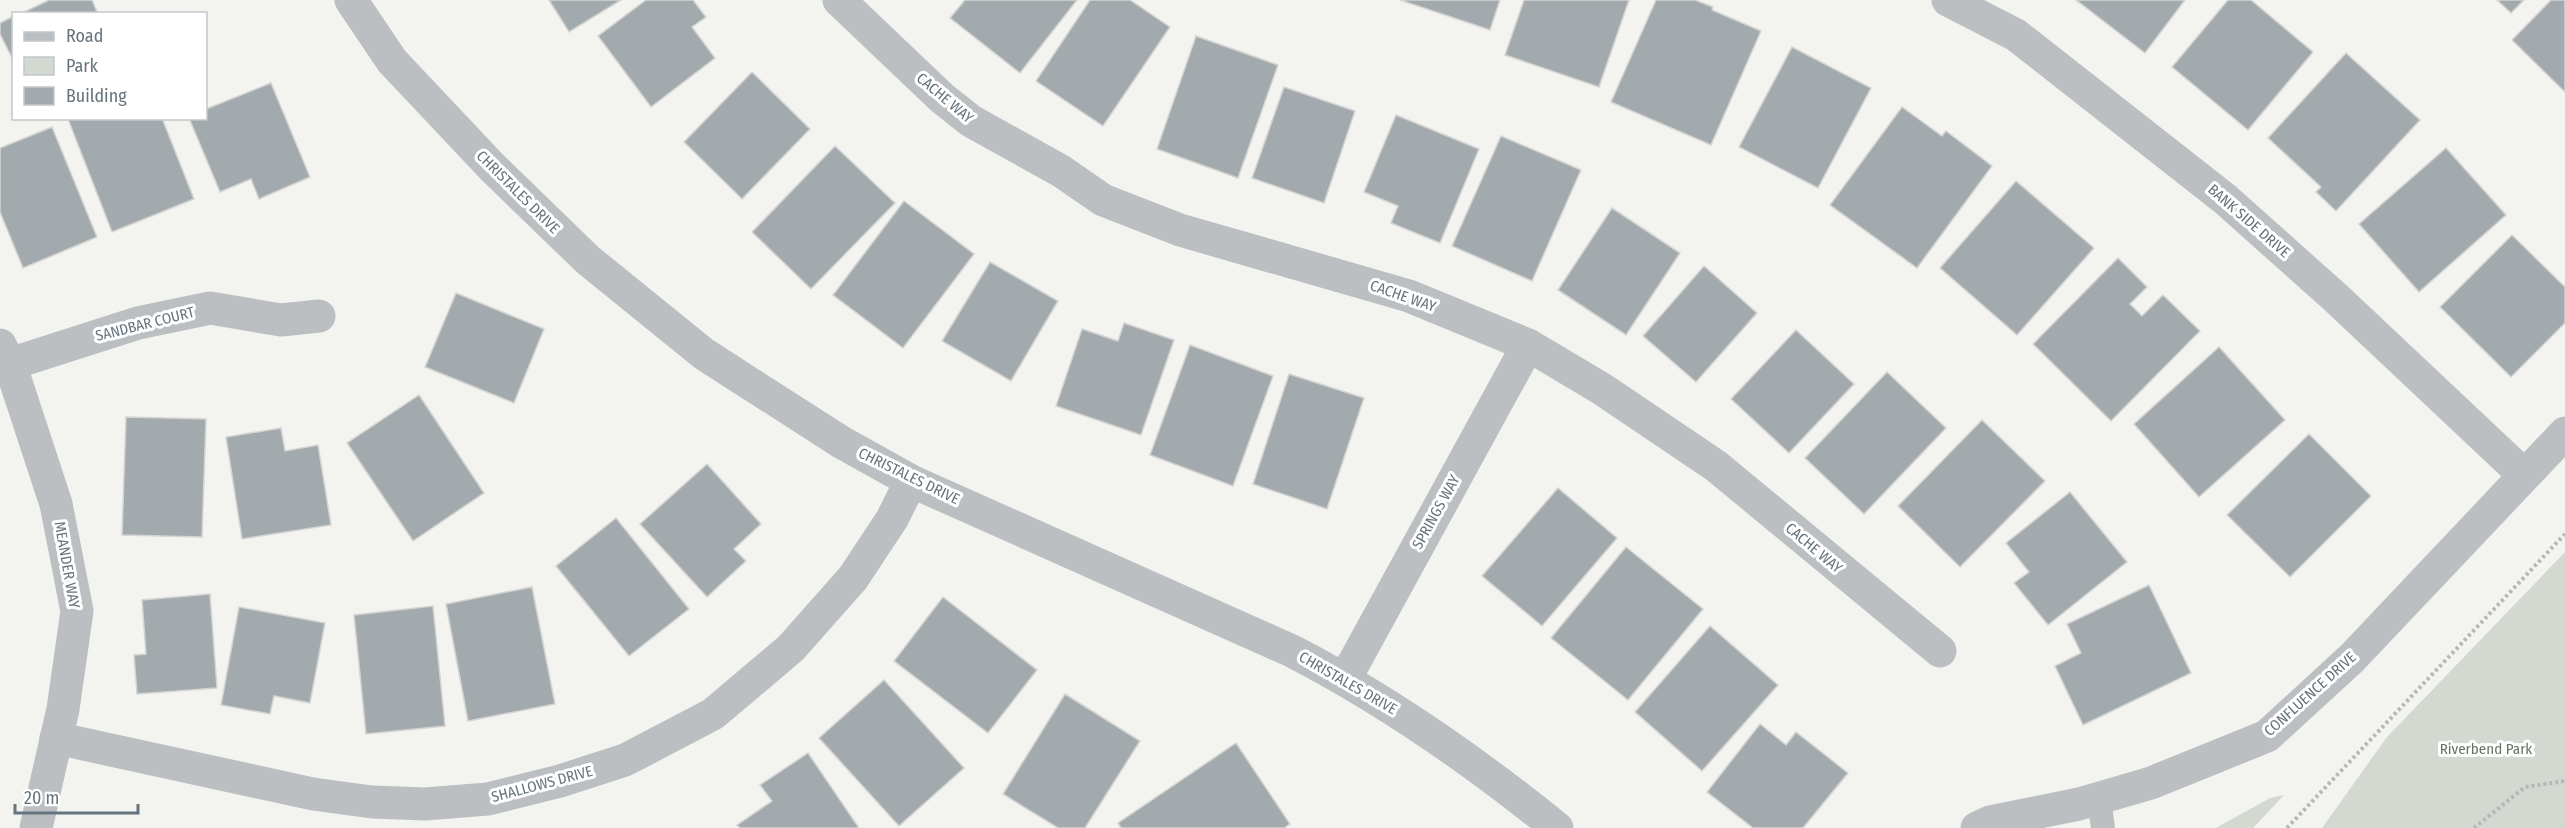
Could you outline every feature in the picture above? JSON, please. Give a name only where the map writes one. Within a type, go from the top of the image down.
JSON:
[{"type":"street","name":"CHRISTALES DRIVE","points":[[351,0],[392,61],[492,167],[588,260],[704,354],[841,442],[911,481],[1292,651],[1345,679],[1478,766],[1557,828]]},
{"type":"street","name":"CACHE WAY","points":[[839,0],[942,99],[971,121],[1061,171],[1102,200],[1180,230],[1409,296],[1528,345],[1602,389],[1716,466],[1940,651]]},
{"type":"street","name":"BANK SIDE DRIVE","points":[[1948,0],[2016,35],[2225,199],[2336,298],[2524,475]]},
{"type":"street","name":"SANDBAR COURT","points":[[5,355],[210,308],[281,320],[319,316]]},
{"type":"street","name":"SPRINGS WAY","points":[[1345,679],[1528,345]]},
{"type":"street","name":"MEANDER WAY","points":[[5,355],[56,504],[77,611],[63,709],[36,828]]},
{"type":"street","name":"CONFLUENCE DRIVE","points":[[1977,828],[1990,822],[2101,813],[2151,783],[2267,736],[2352,658],[2565,433]]},
{"type":"street","name":"SHALLOWS DRIVE","points":[[56,738],[313,794],[372,802],[425,804],[488,800],[560,781],[625,760],[713,714],[791,648],[853,578],[892,519],[911,481]]},
{"type":"path","points":[[2288,828],[2565,534]]},
{"type":"path","points":[[2474,828],[2524,788],[2565,781]]},
{"type":"green space","name":"Riverbend Park","points":[[2565,552],[2565,828],[2322,828],[2387,737]]},
{"type":"green space","points":[[2284,795],[2253,828],[2216,828],[2270,798]]},
{"type":"building","points":[[49,0],[92,0],[97,12],[24,12]]},
{"type":"building","points":[[549,0],[621,0],[569,32]]},
{"type":"building","points":[[646,0],[693,0],[706,17],[692,27],[715,58],[651,107],[598,36]]},
{"type":"building","points":[[965,0],[1077,0],[1020,73],[950,18]]},
{"type":"building","points":[[1090,0],[1130,0],[1170,27],[1103,126],[1036,81]]},
{"type":"building","points":[[1400,0],[1500,0],[1490,30]]},
{"type":"building","points":[[1524,0],[1629,0],[1599,87],[1505,55]]},
{"type":"building","points":[[1656,0],[1695,0],[1713,7],[1712,10],[1761,31],[1711,145],[1611,102]]},
{"type":"building","points":[[2076,0],[2185,0],[2145,53]]},
{"type":"building","points":[[2228,0],[2251,0],[2313,52],[2248,130],[2172,67]]},
{"type":"building","points":[[2497,0],[2524,0],[2511,13]]},
{"type":"building","points":[[2551,0],[2565,0],[2565,92],[2512,40]]},
{"type":"building","points":[[12,17],[12,58],[0,34],[0,23]]},
{"type":"building","points":[[1196,36],[1278,65],[1238,178],[1157,149]]},
{"type":"building","points":[[1792,47],[1871,88],[1818,188],[1739,147]]},
{"type":"building","points":[[2346,53],[2420,120],[2336,211],[2316,192],[2321,187],[2268,138]]},
{"type":"building","points":[[752,72],[810,129],[742,199],[684,142]]},
{"type":"building","points":[[271,83],[310,177],[259,199],[251,179],[220,192],[190,120],[207,120],[207,109]]},
{"type":"building","points":[[1284,87],[1355,111],[1324,203],[1252,178]]},
{"type":"building","points":[[1902,107],[1942,136],[1946,131],[1992,166],[1917,268],[1830,205]]},
{"type":"building","points":[[1396,115],[1479,149],[1440,243],[1391,223],[1398,206],[1364,192]]},
{"type":"building","points":[[68,120],[163,120],[194,199],[112,232]]},
{"type":"building","points":[[52,127],[97,237],[23,268],[0,212],[0,148]]},
{"type":"building","points":[[1501,136],[1581,170],[1532,281],[1452,246]]},
{"type":"building","points":[[835,146],[895,203],[811,289],[752,232]]},
{"type":"building","points":[[2446,148],[2506,215],[2419,292],[2359,224]]},
{"type":"building","points":[[2016,181],[2094,248],[2017,335],[1940,268]]},
{"type":"building","points":[[904,201],[974,254],[903,348],[833,295]]},
{"type":"building","points":[[1612,208],[1680,253],[1626,335],[1558,290]]},
{"type":"building","points":[[2512,235],[2565,287],[2565,323],[2511,377],[2440,307]]},
{"type":"building","points":[[2118,258],[2147,287],[2130,304],[2142,316],[2163,295],[2200,331],[2111,421],[2033,344]]},
{"type":"building","points":[[990,262],[1058,301],[1011,381],[942,341]]},
{"type":"building","points":[[1704,266],[1757,313],[1696,382],[1643,336]]},
{"type":"building","points":[[456,293],[544,329],[514,403],[425,367]]},
{"type":"building","points":[[1124,323],[1174,340],[1141,435],[1056,406],[1082,329],[1118,341]]},
{"type":"building","points":[[1796,330],[1854,384],[1789,453],[1731,399]]},
{"type":"building","points":[[1190,345],[1273,376],[1233,486],[1150,455]]},
{"type":"building","points":[[2219,347],[2285,420],[2199,497],[2134,424]]},
{"type":"building","points":[[1887,372],[1946,428],[1864,514],[1805,458]]},
{"type":"building","points":[[1289,374],[1364,398],[1327,509],[1253,484]]},
{"type":"building","points":[[419,395],[484,493],[413,541],[347,443]]},
{"type":"building","points":[[126,417],[206,419],[202,537],[122,535]]},
{"type":"building","points":[[1982,420],[2045,481],[1960,567],[1898,506]]},
{"type":"building","points":[[281,428],[285,451],[318,445],[331,525],[242,539],[226,437]]},
{"type":"building","points":[[2309,434],[2371,496],[2290,577],[2227,515]]},
{"type":"building","points":[[707,464],[761,524],[734,549],[746,561],[707,597],[640,524]]},
{"type":"building","points":[[1558,488],[1617,538],[1542,626],[1482,576]]},
{"type":"building","points":[[2070,492],[2127,562],[2048,625],[2014,583],[2029,572],[2006,543]]},
{"type":"building","points":[[616,518],[689,609],[629,656],[556,566]]},
{"type":"building","points":[[1626,547],[1703,609],[1628,700],[1551,638]]},
{"type":"building","points":[[2149,585],[2191,673],[2083,725],[2055,666],[2081,653],[2067,624]]},
{"type":"building","points":[[532,587],[555,704],[468,721],[446,604]]},
{"type":"building","points":[[210,594],[217,688],[137,694],[134,655],[146,654],[142,600]]},
{"type":"building","points":[[943,597],[1037,670],[988,733],[894,661]]},
{"type":"building","points":[[433,606],[445,726],[366,734],[354,615]]},
{"type":"building","points":[[239,607],[325,623],[310,703],[274,696],[270,714],[221,705]]},
{"type":"building","points":[[1710,626],[1778,685],[1702,771],[1635,712]]},
{"type":"building","points":[[884,680],[964,768],[899,826],[819,738]]},
{"type":"building","points":[[1065,694],[1140,741],[1085,828],[1058,828],[1003,794]]},
{"type":"building","points":[[1760,724],[1786,745],[1796,732],[1848,773],[1803,828],[1753,828],[1707,792]]},
{"type":"building","points":[[1236,743],[1290,824],[1284,828],[1121,828],[1118,823]]},
{"type":"building","points":[[808,753],[859,828],[740,828],[737,825],[772,801],[760,785]]}]
